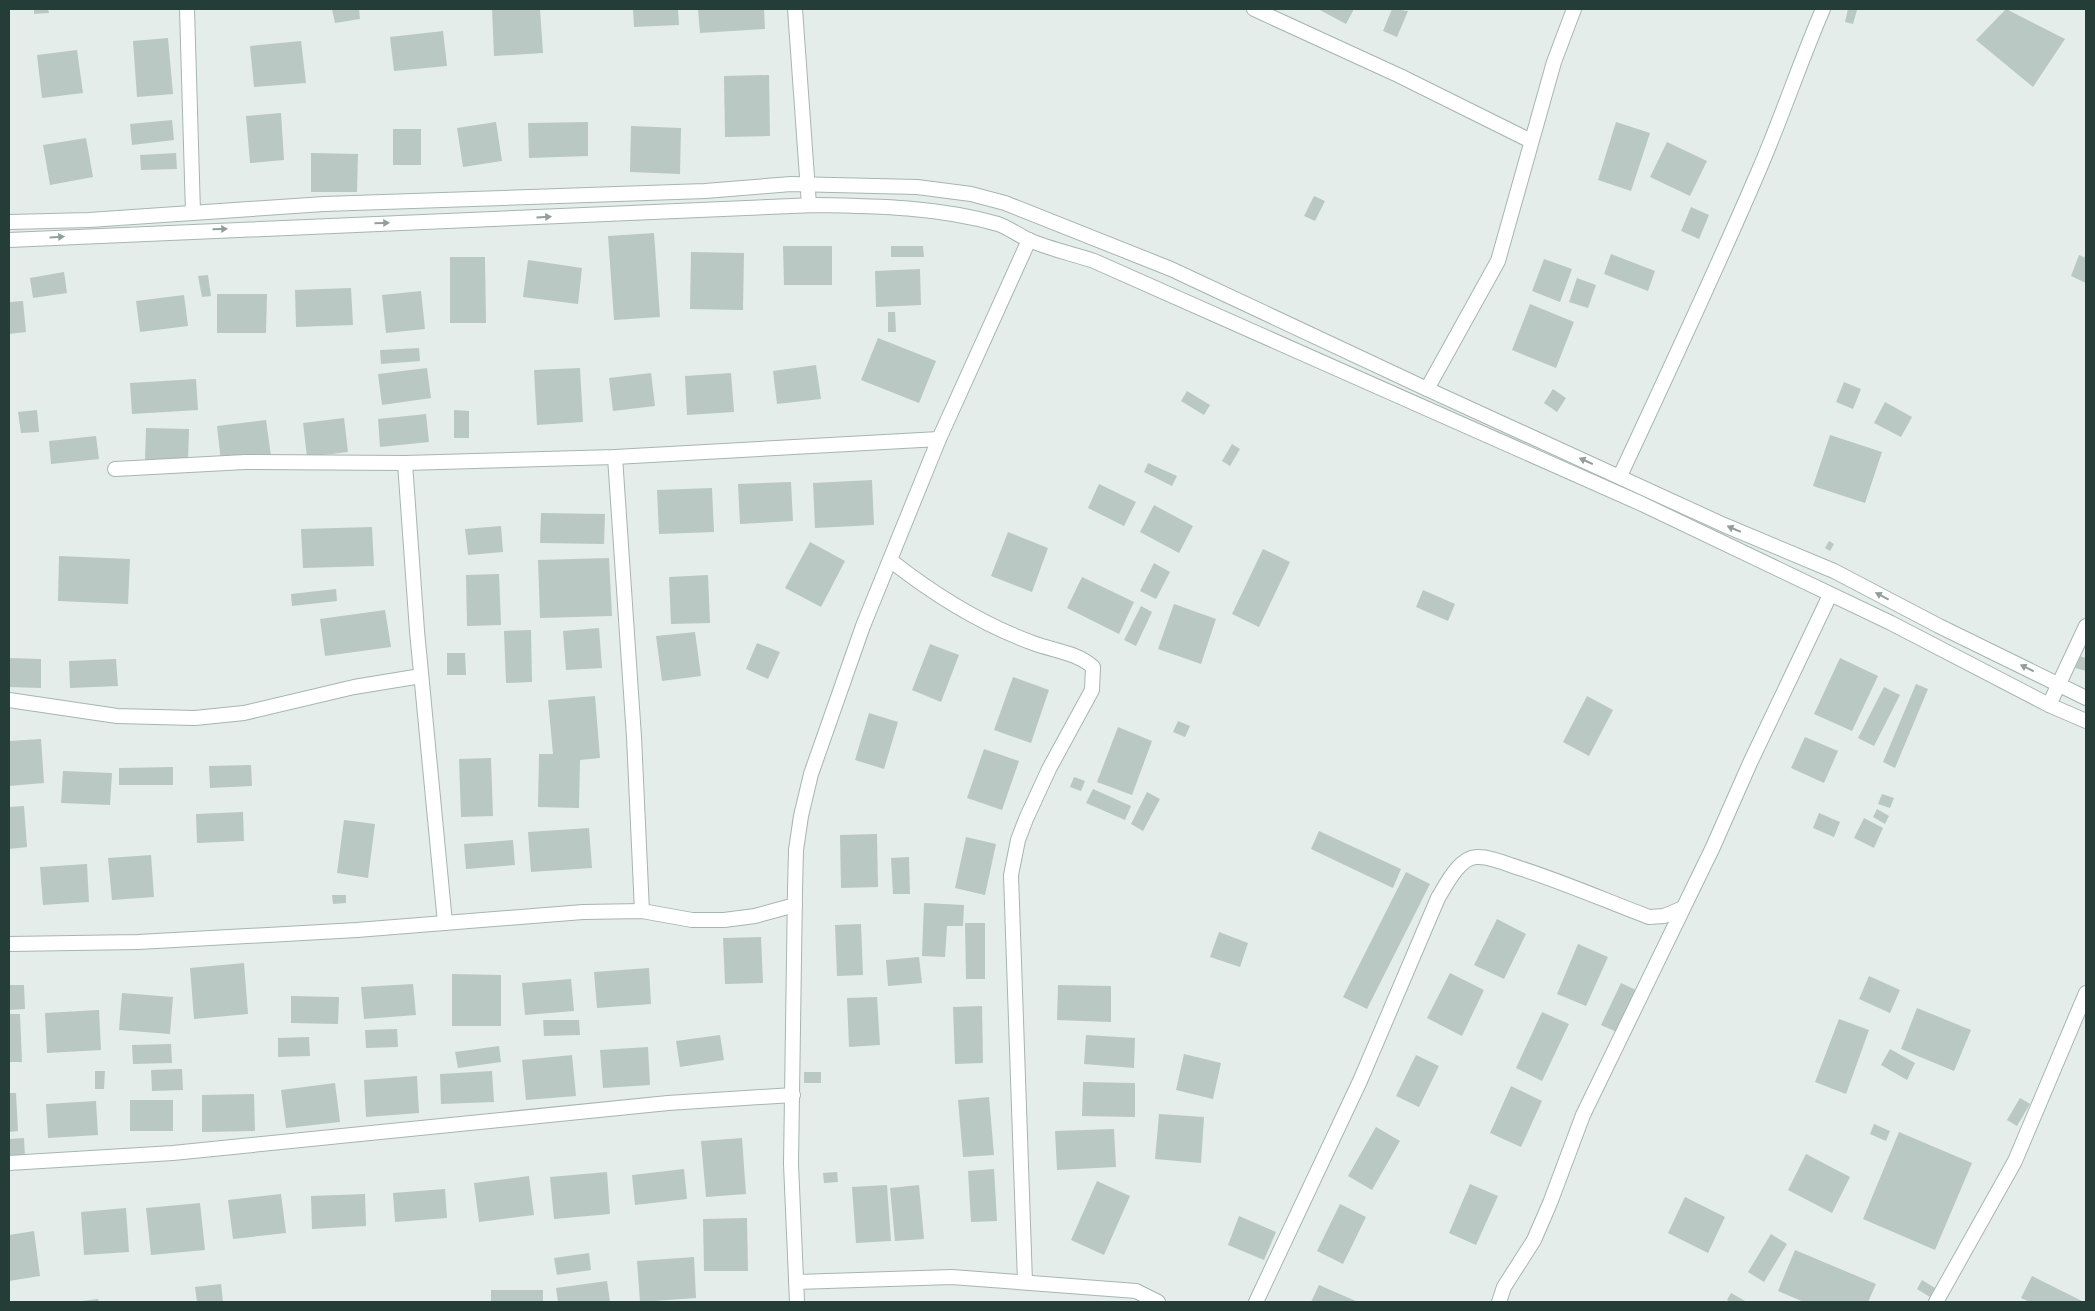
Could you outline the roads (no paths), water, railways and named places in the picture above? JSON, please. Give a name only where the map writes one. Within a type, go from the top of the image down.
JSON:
[{"type":"street","points":[[187,9],[193,213]]},
{"type":"street","points":[[795,9],[809,205]]},
{"type":"street","points":[[1254,9],[1382,67],[1531,141]]},
{"type":"street","points":[[1427,389],[1498,261],[1554,62],[1574,9]]},
{"type":"street","points":[[1620,476],[1760,170],[1791,93],[1801,60],[1823,9]]},
{"type":"street","points":[[9,222],[193,213],[324,204],[582,196],[807,184],[935,188],[1006,202],[1171,269],[1427,389],[1724,524],[1834,571],[2086,698]]},
{"type":"street","points":[[9,240],[809,205],[933,210],[1000,225],[1029,240],[1094,261],[1642,504],[1890,623],[2049,705],[2086,721]]},
{"type":"street","points":[[797,1302],[791,1164],[796,850],[801,816],[811,774],[863,626],[939,439],[1029,240]]},
{"type":"street","points":[[115,469],[245,462],[405,463],[615,457],[797,445],[939,439]]},
{"type":"street","points":[[615,457],[634,737],[642,911]]},
{"type":"street","points":[[405,463],[421,676],[445,923]]},
{"type":"street","points":[[890,560],[925,588],[968,612],[1033,643],[1084,659],[1093,667],[1092,690],[1026,819],[1018,840],[1011,875],[1025,1282]]},
{"type":"street","points":[[1499,1302],[1504,1287],[1534,1240],[1583,1115],[1683,908],[1830,595]]},
{"type":"street","points":[[2049,705],[2086,626]]},
{"type":"street","points":[[9,700],[117,716],[195,718],[244,713],[304,701],[354,687],[421,676]]},
{"type":"street","points":[[1256,1302],[1360,1082],[1438,898],[1454,874],[1466,862],[1476,856],[1499,861],[1536,873],[1649,917],[1664,916],[1683,908]]},
{"type":"street","points":[[9,944],[138,942],[445,923],[583,912],[642,911],[692,920],[724,920],[756,916],[795,905]]},
{"type":"street","points":[[1936,1302],[2015,1161],[2086,993]]},
{"type":"street","points":[[9,1163],[173,1152],[668,1103],[793,1095]]},
{"type":"street","points":[[796,1282],[952,1277],[1136,1291],[1158,1302]]}]
